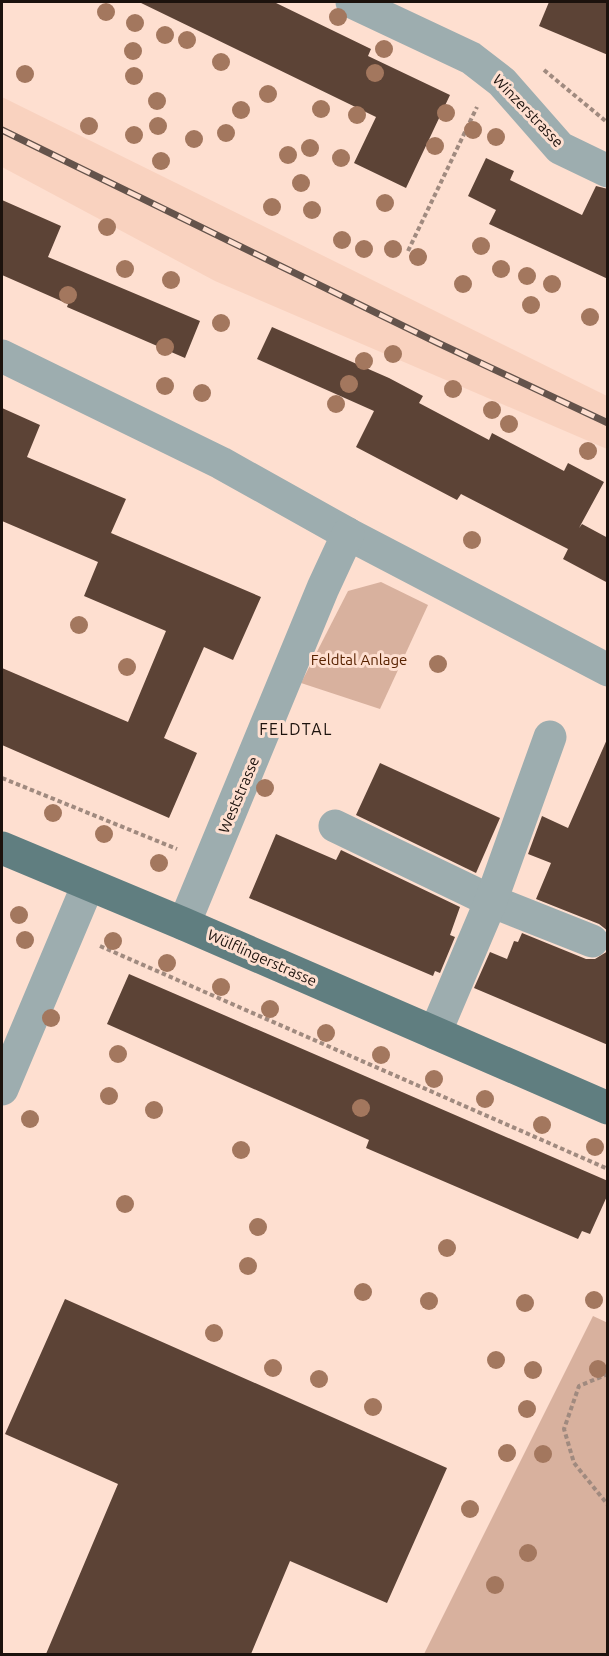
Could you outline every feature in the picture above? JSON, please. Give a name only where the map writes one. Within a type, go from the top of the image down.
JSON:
[{"type":"main road","name":"Wülflingerstrasse","points":[[2,848],[184,924],[608,1108]]},
{"type":"street","name":"Winzerstrasse","points":[[352,2],[471,58],[502,82],[560,148],[608,171]]},
{"type":"street","points":[[2,357],[221,463],[348,534],[608,670]]},
{"type":"street","name":"Weststrasse","points":[[184,924],[323,588],[348,534]]},
{"type":"street","points":[[435,1033],[491,900],[550,737]]},
{"type":"street","points":[[335,826],[491,900],[592,941]]},
{"type":"street","points":[[2,1089],[88,885]]},
{"type":"path","points":[[408,251],[473,111],[502,82]]},
{"type":"path","points":[[2,778],[186,853]]},
{"type":"path","points":[[68,932],[608,1169]]},
{"type":"path","points":[[608,1374],[579,1386],[564,1428],[574,1464],[608,1505]]},
{"type":"shaded area","points":[[2,97],[607,396],[607,449],[215,281],[2,167]]},
{"type":"green space","name":"Feldtal Anlage","points":[[381,582],[428,605],[380,709],[301,683],[348,591]]},
{"type":"green space","points":[[593,1316],[608,1323],[607,1654],[424,1654]]},
{"type":"building","points":[[139,2],[274,2],[371,49],[368,56],[450,95],[406,188],[354,163],[376,117]]},
{"type":"building","points":[[549,2],[608,2],[608,55],[539,26]]},
{"type":"building","points":[[486,158],[514,171],[510,180],[582,215],[596,186],[608,189],[608,279],[489,224],[496,210],[468,196]]},
{"type":"building","points":[[2,200],[61,226],[48,257],[200,321],[185,358],[67,307],[68,304],[2,275]]},
{"type":"building","points":[[272,327],[389,378],[423,396],[419,403],[489,440],[492,433],[564,471],[568,463],[604,482],[579,528],[582,524],[608,538],[608,583],[563,559],[568,549],[461,494],[457,500],[356,447],[374,411],[257,359]]},
{"type":"building","points":[[2,408],[40,425],[27,457],[126,499],[111,533],[261,597],[233,660],[204,647],[164,738],[197,753],[169,818],[2,745],[2,668],[128,722],[166,631],[84,596],[98,562],[2,521]]},
{"type":"building","points":[[608,737],[608,931],[599,924],[536,899],[551,863],[528,854],[542,816],[568,828]]},
{"type":"building","points":[[380,763],[500,818],[476,873],[356,815]]},
{"type":"building","points":[[276,834],[336,860],[341,850],[460,907],[450,935],[455,937],[440,973],[435,971],[433,976],[249,898]]},
{"type":"building","points":[[522,933],[586,959],[595,959],[608,951],[608,1045],[474,988],[490,952],[507,959],[514,941],[518,942]]},
{"type":"building","points":[[129,974],[608,1181],[608,1194],[590,1234],[582,1231],[578,1239],[366,1148],[369,1140],[107,1024]]},
{"type":"building","points":[[65,1299],[447,1468],[387,1603],[290,1561],[251,1654],[46,1654],[118,1484],[5,1434]]},
{"type":"railway","points":[[2,130],[438,343],[608,423]]},
{"type":"district","name":"FELDTAL","points":[[296,729]]}]
